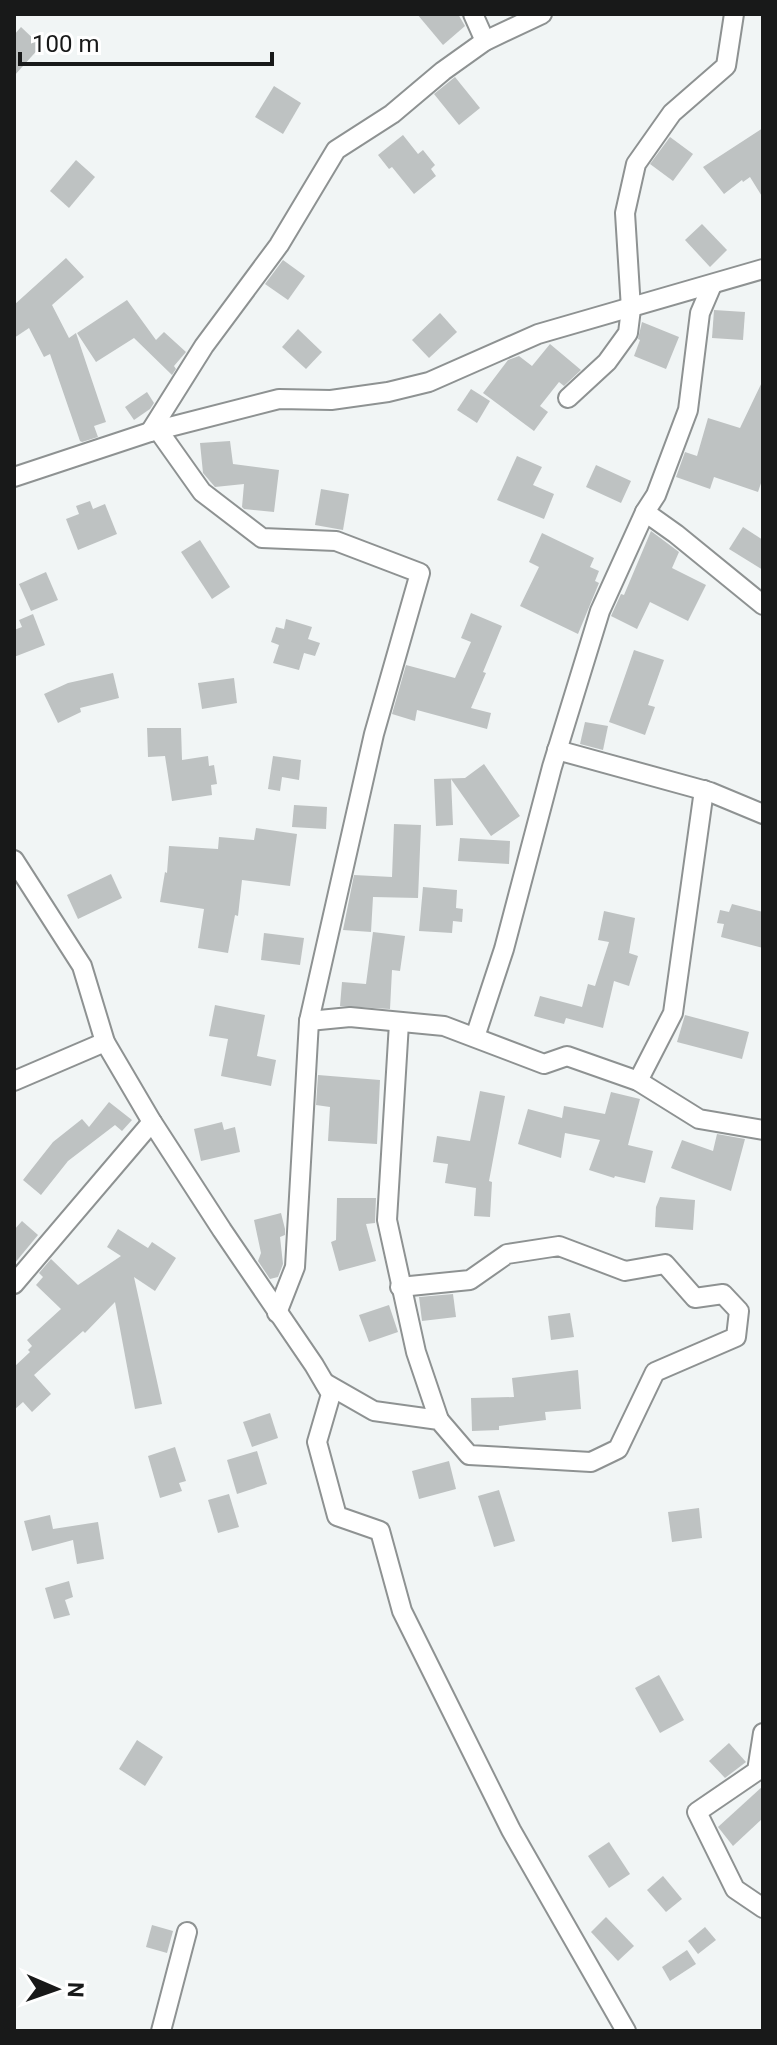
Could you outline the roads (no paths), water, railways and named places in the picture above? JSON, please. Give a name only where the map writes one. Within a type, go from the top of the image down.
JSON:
[{"type":"street","points":[[473,14],[485,41]]},
{"type":"street","points":[[154,431],[204,346],[279,245],[336,150],[392,114],[485,41],[542,14]]},
{"type":"street","points":[[568,398],[607,362],[628,333],[631,309],[625,213],[636,164],[672,113],[726,66],[734,14]]},
{"type":"street","points":[[14,477],[154,431],[279,399],[331,400],[388,392],[429,382],[538,334],[763,269]]},
{"type":"street","points":[[475,1037],[504,949],[557,750],[600,611],[645,512],[656,495],[688,410],[700,313],[712,285]]},
{"type":"street","points":[[154,431],[202,492],[262,538],[336,541],[420,573],[374,734],[309,1021],[295,1267],[277,1313]]},
{"type":"street","points":[[645,512],[763,605]]},
{"type":"street","points":[[557,750],[704,790],[763,814]]},
{"type":"street","points":[[638,1081],[673,1013],[704,790]]},
{"type":"street","points":[[14,860],[82,966],[105,1042],[152,1122],[331,1394],[317,1442],[337,1516],[380,1531],[402,1611],[511,1830],[626,2031]]},
{"type":"street","points":[[309,1021],[326,1017],[360,1017],[444,1026],[544,1064],[567,1056],[638,1081],[699,1119],[763,1130]]},
{"type":"street","points":[[399,1023],[387,1220],[400,1287],[416,1352],[439,1420],[469,1455],[591,1462],[618,1449],[655,1372],[736,1337],[739,1311],[723,1294],[695,1298],[665,1264],[625,1271],[559,1246],[507,1254],[470,1280],[400,1287]]},
{"type":"street","points":[[14,1081],[105,1042]]},
{"type":"street","points":[[14,1284],[152,1122]]},
{"type":"street","points":[[325,1383],[374,1411],[439,1420]]},
{"type":"street","points":[[763,1733],[757,1771],[697,1812],[735,1889],[763,1908]]},
{"type":"street","points":[[161,2031],[187,1932]]}]
